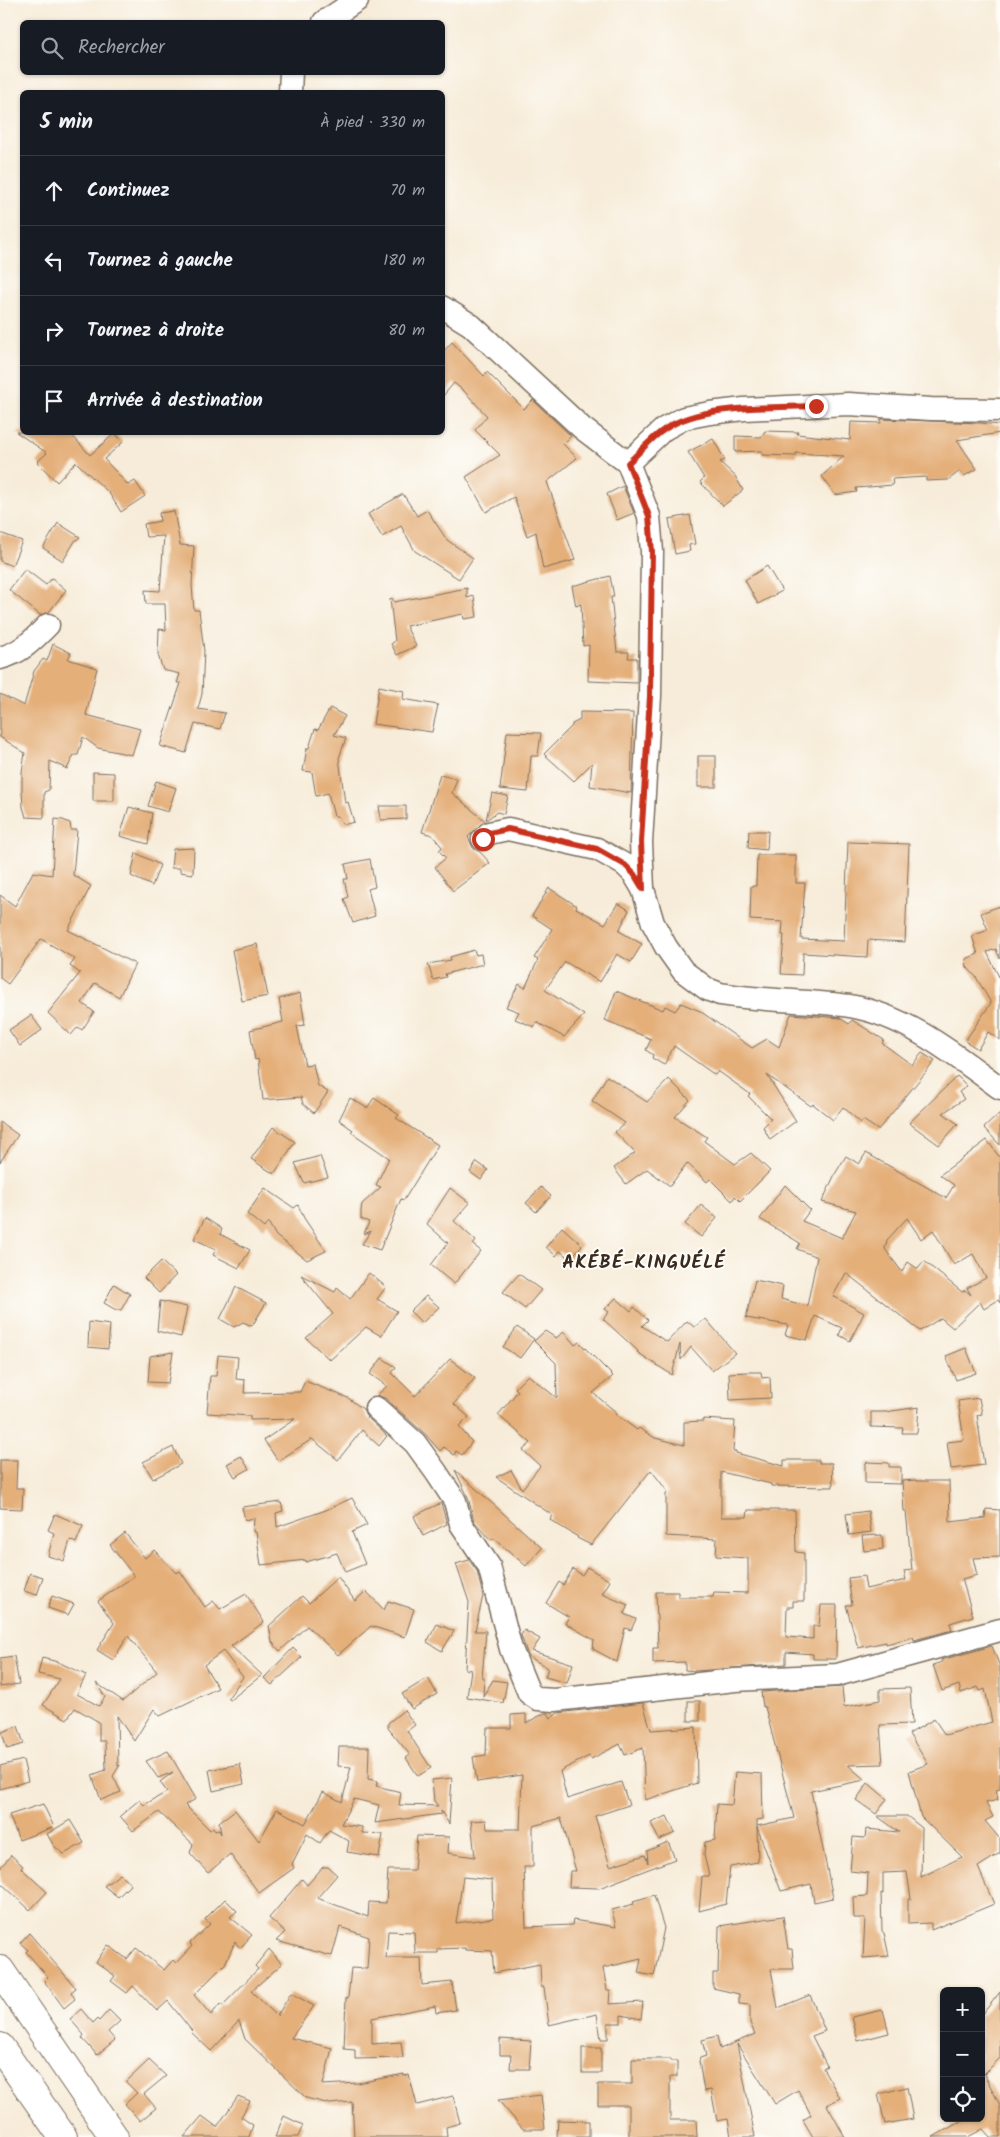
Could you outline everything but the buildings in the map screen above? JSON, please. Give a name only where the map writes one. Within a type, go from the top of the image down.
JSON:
[{"type":"highway","points":[[0,1970],[114,2137]]},
{"type":"highway","points":[[0,2047],[63,2137]]},
{"type":"street","points":[[327,20],[357,0]]},
{"type":"street","points":[[290,90],[291,75]]},
{"type":"street","points":[[445,309],[471,325],[582,428],[628,463],[649,516],[652,552],[650,696],[641,842],[643,889],[653,923],[683,972],[707,989],[720,994],[851,1007],[879,1014],[931,1039],[1000,1088]]},
{"type":"street","points":[[628,463],[664,429],[684,418],[710,413],[744,409],[848,404],[931,410],[1000,410]]},
{"type":"street","points":[[0,658],[24,648],[48,625]]},
{"type":"street","points":[[483,839],[489,833],[508,829],[597,849],[625,865],[634,874],[643,889]]},
{"type":"street","points":[[376,1408],[415,1443],[455,1501],[461,1524],[489,1566],[511,1649],[529,1693],[538,1699],[554,1700],[736,1680],[837,1675],[1000,1630]]},
{"type":"district","name":"AKÉBÉ-KINGUÉLÉ","points":[[644,1261]]},
{"type":"route","points":[[483,839],[489,833],[508,829],[597,849],[625,865],[634,874],[643,889],[641,842],[650,696],[653,592],[652,552],[649,516],[628,463],[664,429],[684,418],[744,409],[816,406]]}]
